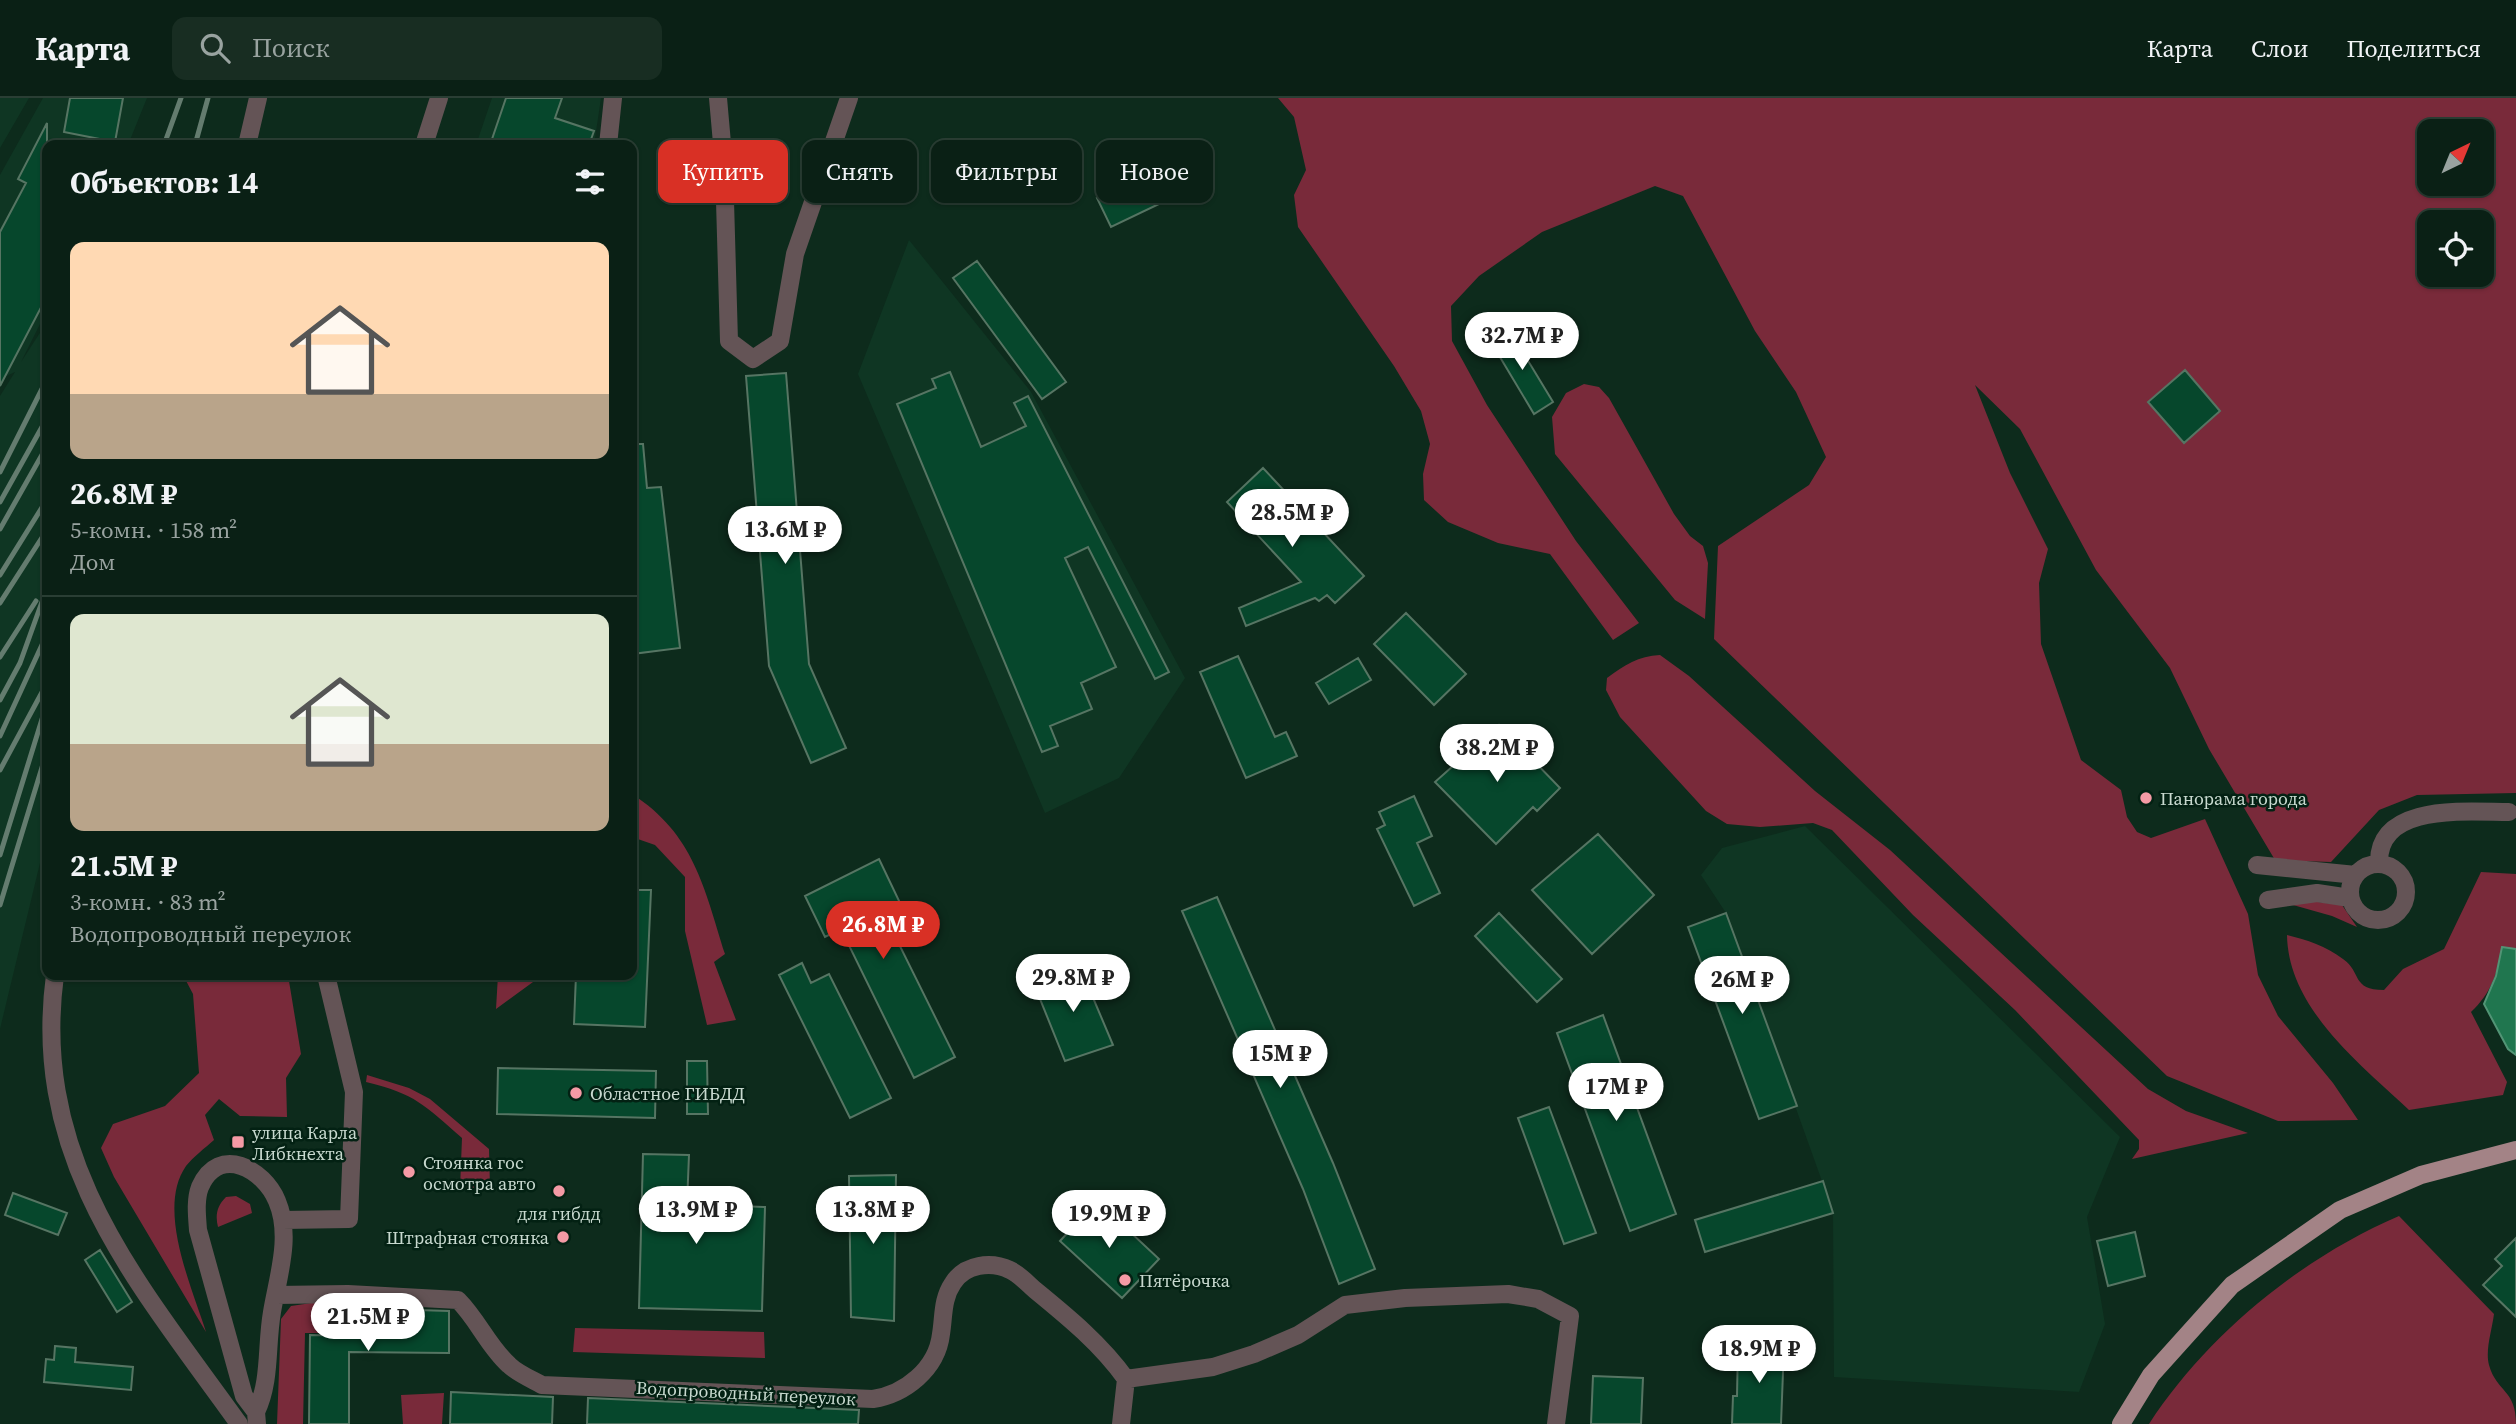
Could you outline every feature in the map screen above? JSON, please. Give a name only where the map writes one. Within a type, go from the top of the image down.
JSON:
[{"type":"main road","points":[[2120,1424],[2151,1375],[2232,1285],[2340,1210],[2421,1175],[2516,1150]]},
{"type":"street","points":[[248,140],[258,98]]},
{"type":"street","points":[[426,140],[439,98]]},
{"type":"street","points":[[609,140],[613,98]]},
{"type":"street","points":[[718,98],[724,166],[729,341],[753,359],[780,341],[795,254],[849,98]]},
{"type":"street","points":[[2379,864],[2382,844],[2387,837],[2400,823],[2416,815],[2509,812]]},
{"type":"street","points":[[2379,864],[2399,872],[2405,881],[2407,892],[2399,912],[2390,919],[2368,919],[2358,913],[2350,898],[2356,875],[2367,866],[2379,864]]},
{"type":"street","points":[[2257,865],[2356,875]]},
{"type":"street","points":[[2268,900],[2317,894],[2350,898]]},
{"type":"street","points":[[54,980],[50,1021],[51,1054],[58,1109],[75,1168],[112,1239],[153,1304],[239,1424]]},
{"type":"street","points":[[283,1220],[349,1219],[354,1092],[327,980]]},
{"type":"street","points":[[243,1165],[268,1184],[283,1220],[283,1254],[265,1394],[256,1418],[244,1395],[198,1230],[197,1205],[200,1187],[221,1167],[243,1165]]},
{"type":"street","name":"Водопроводный переулок","points":[[276,1295],[348,1294],[458,1300],[473,1315],[488,1340],[510,1367],[542,1385],[873,1399],[892,1396],[902,1390],[930,1364],[941,1336],[942,1312],[953,1282],[972,1267],[988,1263],[1012,1270],[1058,1308],[1108,1354],[1126,1379]]},
{"type":"street","points":[[1121,1424],[1126,1379],[1213,1367],[1254,1354],[1298,1335],[1345,1305],[1405,1298],[1508,1294],[1538,1299],[1570,1316],[1556,1424]]},
{"type":"shaded area","points":[[0,98],[29,98],[0,148]]},
{"type":"shaded area","points":[[43,98],[147,98],[130,140],[42,140],[42,320],[21,362],[42,330],[42,855],[0,1029],[0,396],[15,372],[0,379],[0,175]]},
{"type":"shaded area","points":[[492,98],[601,98],[595,140],[478,140]]},
{"type":"shaded area","points":[[1278,98],[2516,98],[2516,793],[2417,795],[2379,810],[2331,862],[2275,860],[2209,749],[2170,668],[2096,570],[2020,429],[1975,385],[2010,473],[2048,549],[2039,583],[2041,644],[2081,760],[2121,790],[2127,817],[2137,832],[2151,838],[2205,819],[2248,914],[2258,975],[2278,1016],[2333,1083],[2358,1120],[2278,1121],[2167,1076],[1714,639],[1718,546],[1809,485],[1826,457],[1796,392],[1755,331],[1683,196],[1655,186],[1542,232],[1479,276],[1451,306],[1452,341],[1487,405],[1576,541],[1639,623],[1613,640],[1550,554],[1498,543],[1448,522],[1424,500],[1423,474],[1430,444],[1421,411],[1394,366],[1298,227],[1294,195],[1306,170],[1294,117]]},
{"type":"shaded area","points":[[909,240],[1031,392],[1185,678],[1119,778],[1045,813],[858,374]]},
{"type":"shaded area","points":[[1584,384],[1599,387],[1609,398],[1674,514],[1690,536],[1703,546],[1708,563],[1705,619],[1675,600],[1555,454],[1552,417],[1566,393]]},
{"type":"shaded area","points":[[1660,655],[1689,676],[1815,791],[1890,850],[2148,1089],[2186,1111],[2248,1133],[2132,1159],[2139,1149],[2139,1140],[2015,1010],[1913,915],[1832,830],[1813,823],[1760,827],[1727,824],[1706,811],[1620,717],[1606,690],[1607,678],[1620,669],[1638,659]]},
{"type":"shaded area","points":[[637,798],[670,826],[703,884],[725,954],[714,962],[736,1020],[707,1025],[685,931],[685,877],[655,845],[637,839]]},
{"type":"shaded area","points":[[1805,826],[2120,1137],[2087,1217],[2105,1324],[2079,1392],[1834,1377],[1833,1212],[1726,913],[1701,875],[1722,848]]},
{"type":"shaded area","points":[[2481,872],[2516,874],[2516,949],[2502,948],[2492,983],[2484,998],[2471,1012],[2507,1082],[2503,1095],[2409,1110],[2349,1054],[2313,1010],[2300,987],[2291,962],[2287,935],[2330,950],[2349,964],[2366,987],[2384,990],[2403,969],[2444,949]]},
{"type":"shaded area","points":[[2310,901],[2342,905],[2357,927],[2332,916],[2293,905]]},
{"type":"shaded area","points":[[2502,947],[2516,949],[2516,1055],[2508,1049],[2484,1004],[2496,976]]},
{"type":"shaded area","points":[[186,980],[289,980],[301,1054],[286,1078],[287,1117],[240,1116],[219,1099],[205,1115],[214,1140],[186,1166],[178,1184],[174,1204],[175,1226],[206,1332],[114,1177],[101,1148],[113,1124],[165,1106],[199,1073],[193,994]]},
{"type":"shaded area","points":[[498,980],[534,980],[533,982],[496,1009]]},
{"type":"shaded area","points":[[367,1075],[409,1088],[430,1099],[489,1149],[490,1187],[460,1189],[462,1138],[408,1096],[366,1082]]},
{"type":"shaded area","points":[[236,1196],[250,1204],[252,1213],[218,1227],[219,1207],[226,1197]]},
{"type":"shaded area","points":[[2399,1216],[2494,1314],[2488,1346],[2489,1365],[2492,1374],[2510,1397],[2516,1424],[2149,1424],[2172,1391],[2199,1360],[2259,1302],[2327,1254],[2362,1233]]},
{"type":"shaded area","points":[[318,1302],[337,1303],[337,1333],[305,1333],[303,1424],[277,1424],[281,1319],[291,1306]]},
{"type":"shaded area","points":[[575,1328],[764,1332],[765,1358],[573,1352]]},
{"type":"shaded area","points":[[444,1393],[442,1424],[403,1424],[401,1395]]},
{"type":"building","points":[[70,98],[123,98],[115,140],[64,132]]},
{"type":"building","points":[[506,98],[562,98],[555,118],[594,131],[591,140],[492,140]]},
{"type":"building","points":[[47,123],[47,140],[42,140],[42,306],[0,386],[0,232],[26,183],[18,179]]},
{"type":"building","points":[[1099,203],[1159,203],[1159,204],[1111,227]]},
{"type":"building","points":[[977,261],[1066,382],[1042,399],[953,278]]},
{"type":"building","points":[[1510,331],[1553,402],[1534,414],[1491,342]]},
{"type":"building","points":[[2185,370],[2220,411],[2184,443],[2148,402]]},
{"type":"building","points":[[950,372],[981,447],[1026,426],[1014,403],[1028,396],[1169,672],[1155,679],[1088,547],[1065,558],[1116,667],[1081,683],[1092,709],[1050,726],[1058,746],[1042,752],[897,404],[936,388],[932,379]]},
{"type":"building","points":[[786,373],[809,664],[846,748],[811,763],[769,666],[746,376]]},
{"type":"building","points":[[637,444],[643,444],[647,488],[661,487],[680,648],[637,653]]},
{"type":"building","points":[[1263,468],[1364,576],[1335,603],[1327,595],[1319,601],[1315,598],[1246,626],[1239,608],[1301,582],[1227,502]]},
{"type":"building","points":[[1406,613],[1466,674],[1434,705],[1374,644]]},
{"type":"building","points":[[1238,656],[1275,737],[1286,732],[1297,756],[1246,778],[1200,672]]},
{"type":"building","points":[[1358,658],[1371,680],[1329,704],[1316,683]]},
{"type":"building","points":[[1499,725],[1560,788],[1537,811],[1533,807],[1496,844],[1435,782]]},
{"type":"building","points":[[1414,796],[1432,836],[1417,843],[1440,893],[1414,906],[1377,829],[1385,825],[1379,812]]},
{"type":"building","points":[[1598,834],[1654,895],[1592,954],[1532,890]]},
{"type":"building","points":[[879,859],[901,905],[884,914],[955,1057],[914,1078],[841,929],[825,937],[805,896]]},
{"type":"building","points":[[637,890],[651,890],[645,1027],[574,1024],[576,980],[637,980]]},
{"type":"building","points":[[1217,897],[1333,1163],[1375,1269],[1339,1284],[1303,1189],[1182,911]]},
{"type":"building","points":[[1499,913],[1562,979],[1537,1002],[1475,936]]},
{"type":"building","points":[[1726,913],[1797,1106],[1759,1119],[1688,927]]},
{"type":"building","points":[[802,963],[811,983],[829,974],[891,1098],[850,1118],[779,975]]},
{"type":"building","points":[[1080,967],[1113,1045],[1065,1061],[1034,984]]},
{"type":"building","points":[[1603,1015],[1676,1214],[1630,1231],[1557,1033]]},
{"type":"building","points":[[687,1061],[707,1061],[708,1114],[687,1114]]},
{"type":"building","name":"Областное ГИБДД","points":[[498,1068],[656,1071],[655,1118],[497,1114]]},
{"type":"building","points":[[1549,1107],[1596,1233],[1564,1244],[1518,1118]]},
{"type":"building","points":[[643,1154],[689,1155],[687,1204],[765,1207],[762,1311],[639,1308]]},
{"type":"building","points":[[896,1175],[894,1321],[851,1317],[849,1176]]},
{"type":"building","points":[[1823,1181],[1833,1213],[1705,1252],[1695,1220]]},
{"type":"building","points":[[13,1193],[67,1213],[58,1235],[5,1215]]},
{"type":"building","points":[[1097,1201],[1159,1259],[1122,1298],[1060,1241]]},
{"type":"building","points":[[2135,1232],[2145,1276],[2108,1286],[2097,1241]]},
{"type":"building","points":[[2516,1238],[2516,1317],[2483,1285],[2502,1266],[2495,1259]]},
{"type":"building","points":[[100,1250],[132,1302],[117,1312],[85,1260]]},
{"type":"building","points":[[353,1308],[449,1311],[449,1353],[349,1352],[349,1424],[309,1424],[310,1335],[353,1336]]},
{"type":"building","points":[[1738,1345],[1784,1346],[1781,1424],[1732,1424],[1733,1396],[1737,1396]]},
{"type":"building","points":[[55,1346],[76,1348],[75,1362],[133,1367],[131,1390],[44,1382],[46,1359],[54,1360]]},
{"type":"building","points":[[1593,1376],[1643,1378],[1641,1424],[1591,1424]]},
{"type":"building","points":[[451,1392],[553,1397],[552,1424],[450,1424]]},
{"type":"building","points":[[588,1398],[859,1410],[858,1424],[587,1424]]},
{"type":"railway","points":[[166,140],[181,98]]},
{"type":"railway","points":[[196,140],[208,98]]},
{"type":"railway","points":[[0,472],[42,389]]},
{"type":"railway","points":[[0,502],[42,427]]},
{"type":"railway","points":[[0,529],[42,455]]},
{"type":"railway","points":[[0,575],[42,507]]},
{"type":"railway","points":[[0,603],[42,538]]},
{"type":"railway","points":[[0,657],[36,601]]},
{"type":"railway","points":[[0,700],[20,663],[42,602]]},
{"type":"railway","points":[[0,736],[42,645]]},
{"type":"railway","points":[[0,770],[42,692]]},
{"type":"railway","points":[[0,855],[42,719]]},
{"type":"railway","points":[[0,905],[42,767]]},
{"type":"place","name":"Панорама города","points":[[2146,798]]},
{"type":"place","name":"Областное ГИБДД","points":[[576,1093]]},
{"type":"place","name":"улица Карла Либкнехта","points":[[238,1142]]},
{"type":"place","name":"Стоянка гос осмотра авто","points":[[409,1172]]},
{"type":"place","name":"для гибдд","points":[[559,1191]]},
{"type":"place","name":"Штрафная стоянка","points":[[563,1237]]},
{"type":"place","name":"Пятёрочка","points":[[1125,1280]]}]
